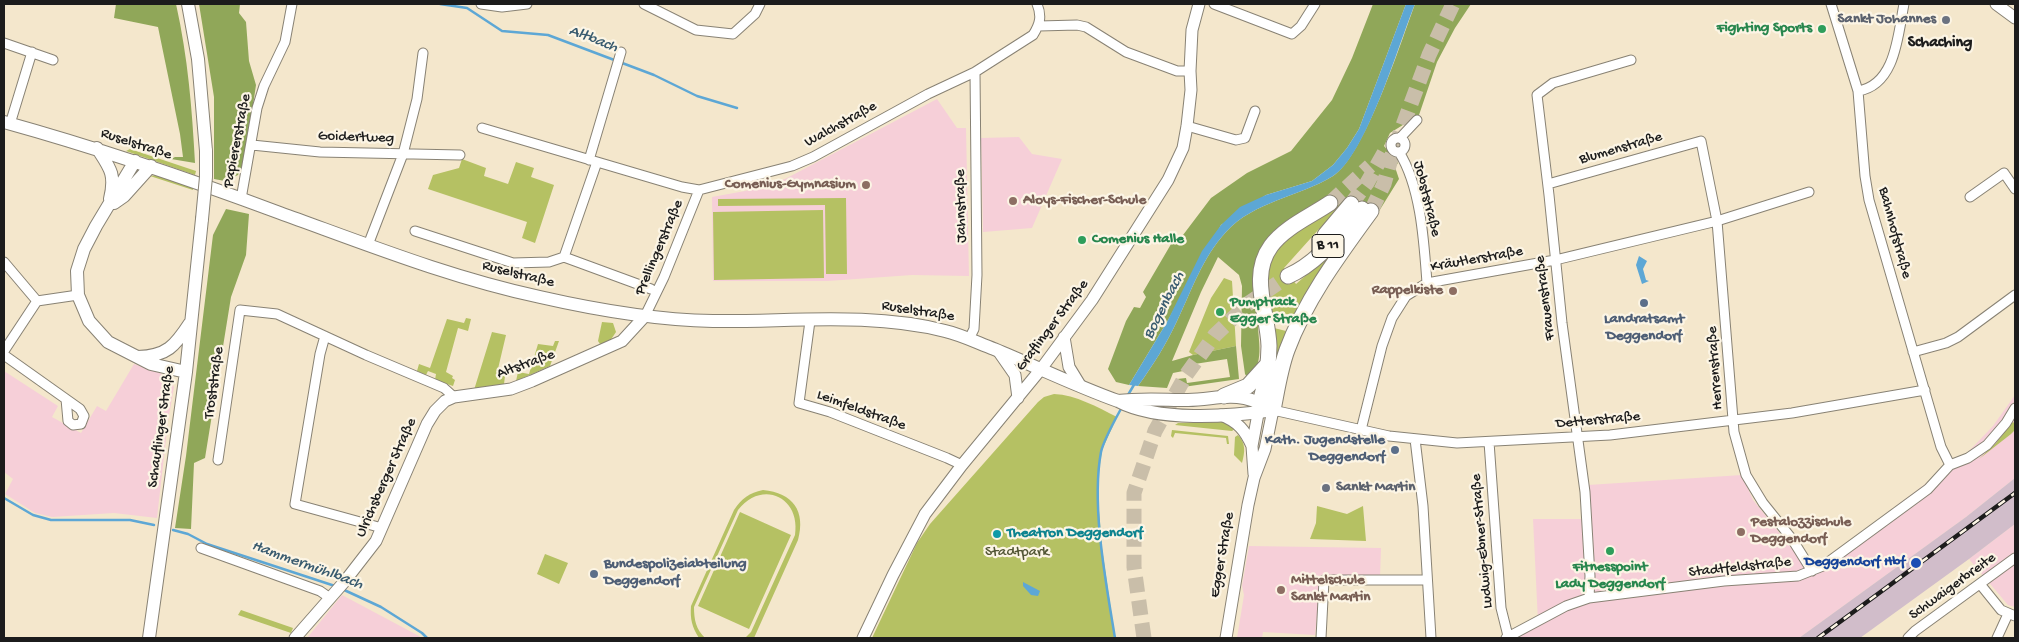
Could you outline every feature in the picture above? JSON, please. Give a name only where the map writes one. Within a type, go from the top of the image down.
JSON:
[{"type":"highway","points":[[1264,408],[1269,346],[1260,297],[1261,272],[1264,260],[1271,246],[1286,231],[1330,203]]},
{"type":"highway","points":[[1264,408],[1301,316],[1338,256],[1361,208]]},
{"type":"highway","name":"B 11","points":[[1361,208],[1328,245],[1299,271],[1288,276],[1294,267],[1321,239],[1361,208]]},
{"type":"highway","points":[[1224,396],[1248,386],[1267,365]]},
{"type":"main road","name":"Schauflinger Straße","points":[[149,638],[188,358],[206,177],[206,151],[198,59],[188,4]]},
{"type":"main road","name":"Ruselstraße","points":[[7,123],[97,148],[151,166],[415,262],[504,289],[584,306],[645,316],[711,321],[864,321],[946,331],[1041,370]]},
{"type":"main road","points":[[97,148],[112,174],[113,188],[108,208]]},
{"type":"main road","points":[[135,161],[84,249],[77,271],[78,295],[89,321],[98,332],[122,350],[151,364],[186,372]]},
{"type":"main road","points":[[108,208],[124,196],[151,166]]},
{"type":"main road","points":[[156,355],[171,348],[191,321]]},
{"type":"main road","points":[[138,357],[156,355],[188,358]]},
{"type":"main road","points":[[1041,370],[1152,414],[1170,416],[1219,414],[1264,408]]},
{"type":"main road","points":[[1118,400],[1190,400],[1224,396],[1250,398],[1264,408]]},
{"type":"main road","points":[[1170,416],[1174,409],[1190,400]]},
{"type":"street","name":"Papiererstraße","points":[[241,199],[257,108],[264,86],[285,42],[292,4]]},
{"type":"street","points":[[481,4],[502,7],[527,4]]},
{"type":"street","points":[[644,4],[696,30],[733,34],[755,14],[760,4]]},
{"type":"street","points":[[1037,4],[1041,17],[1039,26],[1077,25],[1086,27],[1126,52],[1177,71],[1190,71]]},
{"type":"street","name":"Graflinger Straße","points":[[863,638],[915,531],[929,509],[962,465],[1041,370],[1113,270],[1168,180],[1183,148],[1187,126],[1192,90],[1190,71],[1192,30],[1199,4]]},
{"type":"street","points":[[1214,4],[1292,34],[1301,26],[1315,4]]},
{"type":"street","name":"Bahnhofstraße","points":[[1831,4],[1858,91],[1869,200],[1941,447],[1950,465]]},
{"type":"street","points":[[1858,91],[1872,87],[1893,60],[1904,4]]},
{"type":"street","points":[[1996,4],[2015,18]]},
{"type":"street","name":"Walchstraße","points":[[482,128],[682,188],[699,190],[792,166],[813,157],[919,98],[975,72],[1033,35],[1039,26]]},
{"type":"street","points":[[4,43],[54,60]]},
{"type":"street","points":[[7,123],[32,52]]},
{"type":"street","points":[[368,245],[403,154],[417,99],[423,53]]},
{"type":"street","points":[[564,257],[593,161],[619,58]]},
{"type":"street","name":"Frauenstraße","points":[[1589,598],[1590,576],[1585,492],[1555,260],[1537,95],[1553,83],[1631,60]]},
{"type":"street","name":"Jahnstraße","points":[[969,339],[974,329],[977,275],[975,72]]},
{"type":"street","points":[[1187,126],[1236,140],[1245,138],[1256,112]]},
{"type":"street","name":"Jobststraße","points":[[1417,120],[1400,138],[1395,139],[1391,144],[1393,150],[1399,152],[1407,165],[1423,230],[1427,283]]},
{"type":"street","name":"Blumenstraße","points":[[1548,184],[1701,141]]},
{"type":"street","name":"Herrenstraße","points":[[1701,141],[1717,221],[1734,421],[1740,458],[1746,475],[1763,503],[1792,539],[1812,572]]},
{"type":"street","name":"Goidertweg","points":[[252,145],[320,152],[460,155]]},
{"type":"street","points":[[1970,197],[2004,173],[2015,188]]},
{"type":"street","name":"Prellingerstraße","points":[[645,316],[658,292],[699,190]]},
{"type":"street","name":"Kräutlerstraße","points":[[1361,430],[1382,346],[1392,318],[1406,296],[1427,283],[1555,260],[1717,221],[1809,192]]},
{"type":"street","points":[[415,232],[513,263],[549,262],[564,257],[650,289]]},
{"type":"street","points":[[4,262],[37,301]]},
{"type":"street","points":[[4,351],[37,301],[78,295]]},
{"type":"street","points":[[1913,352],[1958,338],[2015,295]]},
{"type":"street","name":"Troststraße","points":[[218,460],[240,310],[277,314],[325,336]]},
{"type":"street","name":"Altstraße","points":[[454,397],[511,389],[532,381],[622,342],[645,316]]},
{"type":"street","name":"Leimfeldstraße","points":[[810,320],[799,403],[830,412],[962,465]]},
{"type":"street","points":[[382,528],[295,504],[320,354],[325,336],[444,388],[454,397]]},
{"type":"street","points":[[1064,337],[1069,367],[1080,385]]},
{"type":"street","points":[[999,352],[1015,375],[1018,398]]},
{"type":"street","points":[[4,355],[66,399]]},
{"type":"street","name":"Detterstraße","points":[[1264,408],[1361,430],[1415,439],[1457,443],[1579,438],[1734,421],[1795,413],[1925,390]]},
{"type":"street","name":"Ulrichsberger Straße","points":[[295,638],[370,551],[434,411],[445,401],[454,397]]},
{"type":"street","name":"Egger Straße","points":[[1254,478],[1252,446],[1264,408]]},
{"type":"street","name":"Egger Straße","points":[[1226,638],[1254,478],[1265,449],[1264,408]]},
{"type":"street","points":[[1950,465],[1968,458],[1987,445],[2002,429],[2015,408]]},
{"type":"street","points":[[1219,414],[1242,427],[1252,446]]},
{"type":"street","points":[[1415,439],[1423,506],[1431,638]]},
{"type":"street","name":"Ludwig-Ebner-Straße","points":[[1489,442],[1501,608],[1507,637]]},
{"type":"street","name":"Stadtfeldstraße","points":[[1507,637],[1566,606],[1589,598],[1724,581],[1798,576],[1812,572],[1928,489],[1950,465]]},
{"type":"street","points":[[200,548],[320,591],[335,592]]},
{"type":"street","name":"Schwaigerbreite","points":[[1908,638],[2015,558]]},
{"type":"street","points":[[1321,638],[1324,580],[1427,580]]},
{"type":"street","points":[[1980,584],[1998,607],[2012,615],[1997,638]]},
{"type":"shaded area","name":"Comenius-Gymnasium","points":[[937,99],[957,128],[966,128],[969,276],[912,275],[828,281],[713,281],[712,197],[745,191],[785,179]]},
{"type":"shaded area","name":"Aloys-Fischer-Schule","points":[[1019,137],[1032,154],[1062,159],[1032,228],[983,232],[981,138]]},
{"type":"shaded area","points":[[134,364],[160,373],[169,379],[174,387],[168,421],[157,518],[114,513],[52,517],[35,513],[5,494],[13,479],[4,472],[4,371],[58,406],[52,417],[81,433],[97,406],[106,411]]},
{"type":"shaded area","points":[[2015,395],[2015,478],[1966,517],[1799,638],[1516,638],[1538,622],[1533,519],[1589,519],[1588,485],[1742,475],[1753,500],[1810,571],[1969,451],[1993,426]]},
{"type":"shaded area","points":[[2015,478],[2015,524],[1969,559],[1860,638],[1799,638],[1966,517]]},
{"type":"shaded area","points":[[2015,524],[2015,607],[2008,605],[1969,559]]},
{"type":"shaded area","name":"Mittelschule Sankt Martin","points":[[1249,546],[1381,548],[1380,577],[1321,575],[1315,635],[1263,632],[1262,638],[1237,638],[1244,595],[1242,586]]},
{"type":"shaded area","points":[[342,595],[419,636],[421,638],[307,638]]},
{"type":"green space","points":[[116,4],[176,4],[189,83],[195,163],[171,159],[183,157],[158,27],[114,18]]},
{"type":"green space","points":[[199,4],[240,4],[239,13],[246,22],[249,61],[256,85],[245,159],[238,175],[225,181],[214,179],[214,97]]},
{"type":"green space","points":[[1373,4],[1406,4],[1359,129],[1347,148],[1333,165],[1312,181],[1266,195],[1221,225],[1167,322],[1129,385],[1116,382],[1108,369],[1126,321],[1134,307],[1140,308],[1146,297],[1143,292],[1174,239],[1180,239],[1211,198],[1247,173],[1291,151],[1332,100],[1352,58]]},
{"type":"green space","points":[[1415,4],[1471,4],[1455,28],[1437,62],[1419,115],[1390,133],[1384,146],[1398,163],[1395,167],[1399,179],[1376,216],[1341,210],[1334,206],[1277,234],[1259,303],[1260,348],[1258,364],[1249,380],[1245,374],[1241,346],[1242,286],[1239,275],[1218,257],[1172,361],[1236,346],[1239,379],[1176,388],[1177,379],[1186,378],[1187,383],[1230,377],[1227,359],[1188,365],[1188,370],[1173,373],[1167,388],[1138,386],[1168,338],[1204,263],[1226,232],[1250,213],[1320,183],[1333,176],[1345,165],[1369,123]]},
{"type":"green space","points":[[130,149],[196,171],[195,175],[126,151]]},
{"type":"green space","points":[[462,159],[486,168],[484,176],[508,184],[516,162],[534,168],[531,177],[554,185],[535,243],[522,238],[527,222],[428,189],[433,175],[459,168]]},
{"type":"green space","points":[[158,175],[193,188],[193,190],[150,176]]},
{"type":"green space","points":[[846,198],[847,274],[826,274],[825,205],[718,206],[718,199]]},
{"type":"green space","points":[[1334,206],[1341,210],[1328,226],[1319,229],[1284,268],[1296,284],[1348,236],[1297,313],[1287,318],[1270,312],[1266,277],[1269,264],[1275,252],[1291,234]]},
{"type":"green space","points":[[226,209],[249,214],[246,255],[231,297],[205,458],[194,463],[191,529],[175,528],[186,456],[213,235]]},
{"type":"green space","points":[[823,210],[824,278],[714,280],[713,212]]},
{"type":"green space","name":"Pumptrack Egger Straße","points":[[1224,278],[1232,281],[1236,346],[1193,355],[1189,352],[1211,298]]},
{"type":"green space","points":[[466,318],[471,319],[468,331],[458,328],[446,372],[453,376],[452,378],[455,380],[453,386],[435,380],[436,374],[428,371],[426,375],[417,371],[419,364],[430,368],[447,319],[464,323]]},
{"type":"green space","points":[[602,322],[613,323],[616,332],[610,341],[600,344],[598,341]]},
{"type":"green space","points":[[1270,327],[1286,331],[1274,367]]},
{"type":"green space","points":[[492,332],[506,335],[497,373],[505,376],[504,384],[474,390]]},
{"type":"green space","points":[[555,341],[559,341],[550,366],[516,381],[518,372],[529,374],[538,344],[553,346]]},
{"type":"green space","name":"Stadtpark","points":[[1054,394],[1078,399],[1117,417],[1102,450],[1097,485],[1102,548],[1115,638],[872,638],[917,543],[930,524],[1038,402],[1044,397]]},
{"type":"green space","points":[[1223,422],[1236,428],[1232,431],[1175,425],[1178,423]]},
{"type":"green space","points":[[2015,422],[2015,430],[1979,459],[1996,443],[2011,423]]},
{"type":"green space","points":[[1172,430],[1228,436],[1229,444],[1227,444],[1226,438],[1175,433],[1173,438],[1171,436]]},
{"type":"green space","points":[[1238,435],[1244,448],[1242,463],[1234,455],[1235,437]]},
{"type":"green space","points":[[763,490],[782,495],[795,505],[800,520],[798,540],[754,638],[745,638],[751,632],[795,535],[795,522],[792,511],[786,502],[768,494],[758,495],[738,510],[694,607],[696,624],[705,638],[699,638],[692,623],[691,606],[734,510],[746,497]]},
{"type":"green space","points":[[1317,506],[1347,514],[1363,506],[1366,541],[1310,539],[1316,523]]},
{"type":"green space","points":[[740,512],[791,535],[749,629],[698,606]]},
{"type":"green space","points":[[545,554],[568,563],[559,584],[537,574]]},
{"type":"green space","points":[[241,610],[293,628],[291,633],[238,615]]},
{"type":"water","points":[[1406,4],[1415,4],[1391,70],[1369,123],[1345,164],[1333,176],[1320,183],[1250,213],[1226,232],[1204,263],[1173,330],[1154,363],[1138,386],[1129,385],[1167,322],[1202,251],[1221,225],[1240,207],[1266,195],[1312,181],[1333,165],[1347,148],[1359,129]]},
{"type":"water","points":[[1639,256],[1647,261],[1643,269],[1646,280],[1649,281],[1642,284],[1636,265]]},
{"type":"water","points":[[1023,582],[1040,591],[1038,596],[1031,595],[1023,586]]},
{"type":"waterway","name":"Altbach","points":[[440,4],[467,8],[502,31],[548,35],[654,75],[697,96],[737,108]]},
{"type":"waterway","name":"Bogenbach","points":[[1128,395],[1135,383]]},
{"type":"waterway","name":"Bogenbach","points":[[1115,638],[1101,545],[1098,473],[1101,452],[1110,429],[1122,407]]},
{"type":"waterway","name":"Hammermühlbach","points":[[4,498],[33,515],[51,520],[130,520],[154,525]]},
{"type":"waterway","name":"Hammermühlbach","points":[[173,530],[188,534],[207,544],[335,586]]},
{"type":"waterway","name":"Hammermühlbach","points":[[342,589],[381,607],[427,638]]},
{"type":"tunnel","points":[[1371,211],[1384,184],[1392,155],[1429,55],[1453,4]]},
{"type":"tunnel","points":[[1351,204],[1367,183],[1388,146]]},
{"type":"tunnel","points":[[1330,203],[1370,166]]},
{"type":"tunnel","points":[[1144,638],[1134,567],[1134,493],[1155,431],[1186,375],[1215,335],[1249,303],[1288,276]]},
{"type":"railway","points":[[1818,638],[2015,493]]},
{"type":"place","name":"Sankt Johannes","points":[[1946,20]]},
{"type":"place","name":"Fighting Sports","points":[[1822,29]]},
{"type":"place","name":"Comenius-Gymnasium","points":[[866,185]]},
{"type":"place","name":"Aloys-Fischer-Schule","points":[[1013,201]]},
{"type":"place","name":"Comenius Halle","points":[[1082,240]]},
{"type":"place","name":"Rappelkiste","points":[[1453,291]]},
{"type":"place","name":"Landratsamt Deggendorf","points":[[1644,303]]},
{"type":"place","name":"Pumptrack Egger Straße","points":[[1220,312]]},
{"type":"place","name":"Kath. Jugendstelle Deggendorf","points":[[1395,450]]},
{"type":"place","name":"Sankt Martin","points":[[1326,488]]},
{"type":"place","name":"Pestalozzischule Deggendorf","points":[[1741,532]]},
{"type":"place","name":"Theatron Deggendorf","points":[[997,534]]},
{"type":"place","name":"Fitnesspoint Lady Deggendorf","points":[[1610,551]]},
{"type":"place","name":"Deggendorf Hbf","points":[[1916,563]]},
{"type":"place","name":"Bundespolizeiabteilung Deggendorf","points":[[594,574]]},
{"type":"place","name":"Mittelschule Sankt Martin","points":[[1281,590]]},
{"type":"district","name":"Schaching","points":[[1940,44]]}]
